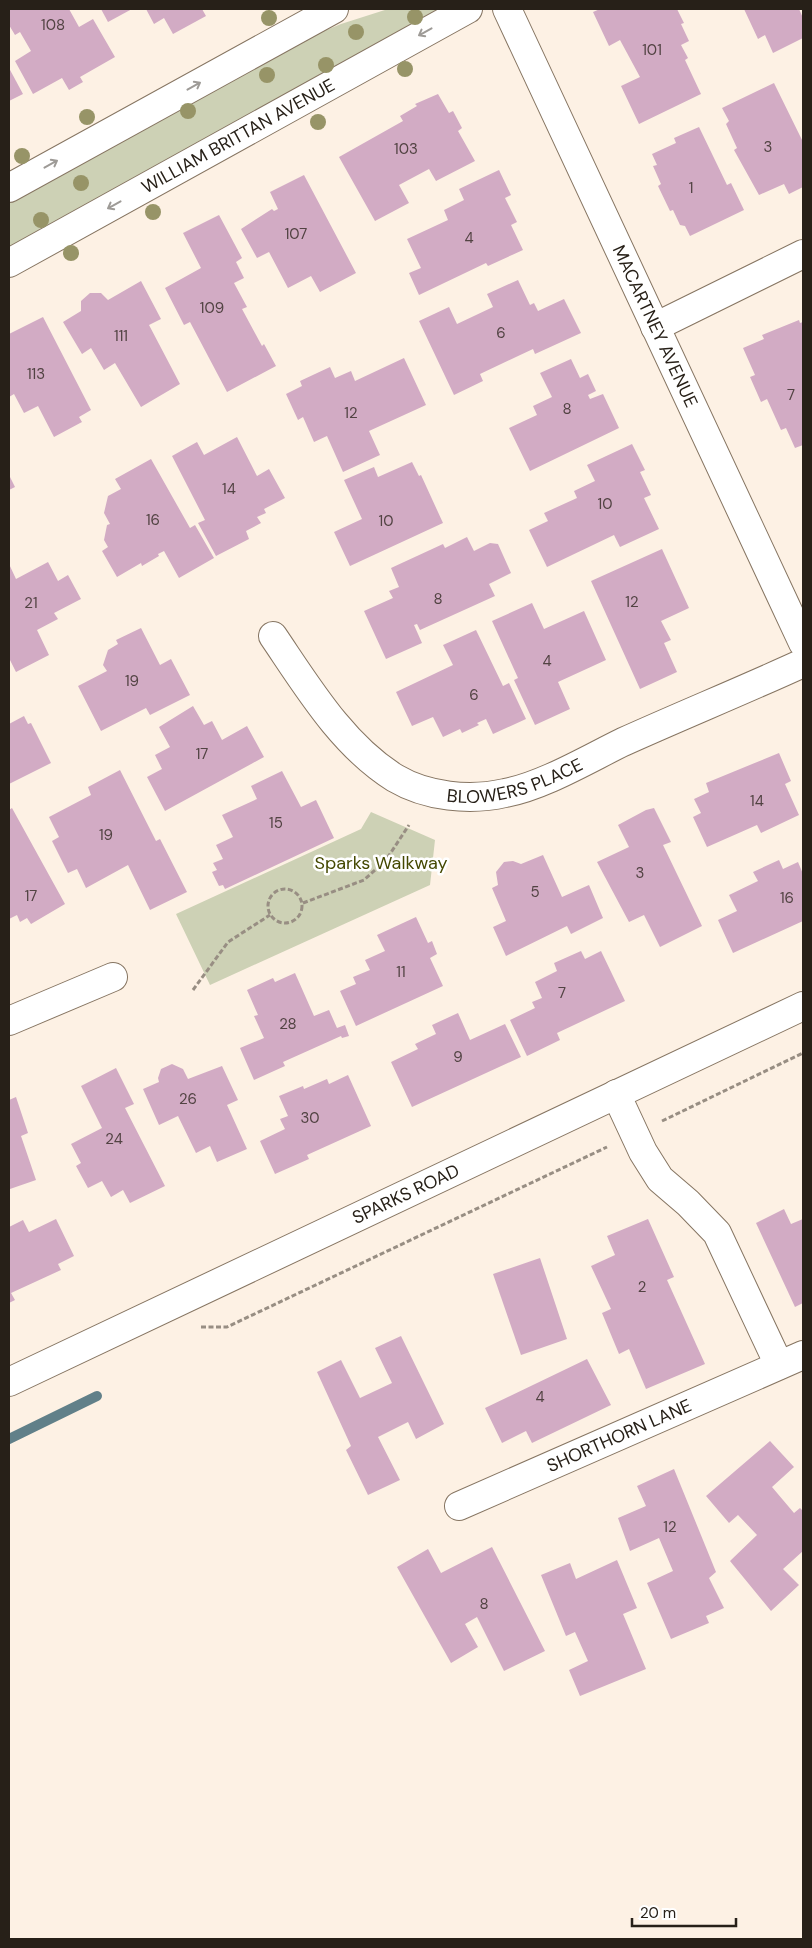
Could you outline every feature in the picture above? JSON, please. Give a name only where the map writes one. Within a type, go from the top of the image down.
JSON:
[{"type":"street","points":[[9,188],[334,9]]},
{"type":"street","name":"WILLIAM BRITTAN AVENUE","points":[[9,263],[468,9]]},
{"type":"street","name":"MACARTNEY AVENUE","points":[[507,9],[803,644]]},
{"type":"street","points":[[655,326],[803,254]]},
{"type":"street","name":"BLOWERS PLACE","points":[[273,636],[322,707],[376,765],[397,779],[424,790],[453,796],[478,797],[506,793],[532,785],[803,663]]},
{"type":"street","points":[[9,1021],[113,977]]},
{"type":"street","name":"SPARKS ROAD","points":[[9,1382],[803,1006]]},
{"type":"street","name":"SHORTHORN LANE","points":[[459,1506],[791,1360],[717,1233],[688,1202],[660,1179],[643,1152],[616,1094]]},
{"type":"path","points":[[303,903],[364,880],[386,860],[409,825]]},
{"type":"path","points":[[293,890],[303,903],[301,915],[292,923],[280,923],[270,915],[268,905],[277,891],[293,890]]},
{"type":"path","points":[[193,990],[228,942],[270,915]]},
{"type":"path","points":[[659,1123],[803,1053]]},
{"type":"path","points":[[227,1327],[611,1146]]},
{"type":"green space","points":[[388,9],[441,9],[9,248],[9,202],[307,38],[341,24]]},
{"type":"green space","name":"Sparks Walkway","points":[[371,812],[435,840],[430,885],[210,985],[176,914],[361,829]]},
{"type":"building","points":[[9,9],[69,9],[79,27],[93,19],[115,57],[80,77],[83,82],[69,90],[62,78],[33,94],[15,61],[31,51],[20,32],[15,35],[9,25]]},
{"type":"building","points":[[101,9],[132,9],[108,22]]},
{"type":"building","points":[[146,9],[202,9],[206,16],[173,34],[164,18],[154,24]]},
{"type":"building","points":[[600,9],[677,9],[684,23],[681,24],[689,41],[681,45],[688,58],[685,60],[701,94],[639,124],[621,86],[640,77],[620,40],[609,46],[593,12]]},
{"type":"building","points":[[744,9],[799,9],[803,18],[803,38],[773,53],[765,35],[758,39]]},
{"type":"building","points":[[9,68],[23,94],[9,101]]},
{"type":"building","points":[[774,83],[803,142],[803,187],[789,194],[784,184],[759,195],[734,150],[737,148],[726,124],[729,121],[722,108]]},
{"type":"building","points":[[438,94],[449,113],[453,111],[462,128],[458,131],[475,161],[436,181],[429,169],[399,185],[409,203],[375,221],[339,157],[403,121],[400,116],[417,106],[415,104]]},
{"type":"building","points":[[699,127],[727,185],[731,183],[744,210],[690,236],[685,226],[680,225],[673,210],[670,211],[658,186],[661,184],[653,166],[657,165],[652,154],[676,143],[674,138]]},
{"type":"building","points":[[499,170],[511,195],[505,198],[517,222],[511,225],[523,250],[488,266],[486,263],[419,295],[409,273],[421,268],[407,239],[448,220],[444,210],[464,200],[459,189]]},
{"type":"building","points":[[304,175],[356,273],[320,292],[311,276],[288,288],[269,252],[257,258],[241,229],[272,209],[274,211],[278,209],[270,192]]},
{"type":"building","points":[[219,215],[242,258],[236,262],[244,278],[234,283],[247,307],[242,309],[262,346],[264,344],[276,366],[227,392],[190,322],[184,325],[165,288],[201,268],[183,233]]},
{"type":"building","points":[[518,280],[530,305],[534,303],[538,311],[564,299],[581,333],[535,354],[533,349],[480,374],[483,381],[454,395],[419,321],[449,307],[457,324],[493,307],[487,294]]},
{"type":"building","points":[[141,281],[161,319],[149,325],[180,384],[141,407],[115,363],[104,370],[91,348],[82,354],[63,322],[81,311],[81,301],[90,293],[101,293],[108,300]]},
{"type":"building","points":[[43,317],[91,410],[79,417],[82,422],[54,437],[38,406],[24,413],[14,394],[9,397],[9,334]]},
{"type":"building","points":[[799,320],[800,323],[803,322],[803,445],[795,448],[786,428],[781,430],[767,399],[761,402],[750,377],[755,375],[743,348],[764,339],[762,335]]},
{"type":"building","points":[[404,358],[426,405],[369,431],[380,455],[343,472],[327,436],[314,442],[303,417],[298,420],[286,394],[302,386],[300,381],[330,367],[335,378],[351,371],[355,381]]},
{"type":"building","points":[[571,359],[580,378],[588,374],[596,391],[588,395],[590,399],[603,394],[619,428],[530,471],[509,428],[537,415],[533,406],[552,397],[540,373]]},
{"type":"building","points":[[237,437],[257,476],[269,469],[285,498],[264,509],[266,513],[257,517],[261,523],[246,531],[249,539],[216,556],[198,523],[205,520],[172,456],[197,442],[204,455]]},
{"type":"building","points":[[632,444],[645,470],[640,472],[651,495],[644,498],[659,529],[620,547],[614,535],[547,567],[529,530],[548,521],[544,513],[577,498],[574,491],[595,481],[587,465]]},
{"type":"building","points":[[151,459],[190,528],[195,525],[214,558],[179,578],[164,551],[142,566],[141,563],[117,577],[102,551],[108,547],[104,540],[107,525],[110,524],[104,513],[108,496],[121,489],[115,479]]},
{"type":"building","points":[[412,462],[419,476],[421,475],[443,523],[350,566],[334,532],[362,519],[344,480],[374,467],[378,477]]},
{"type":"building","points":[[9,475],[15,487],[9,490]]},
{"type":"building","points":[[467,537],[474,551],[490,543],[498,544],[511,573],[489,584],[495,596],[420,630],[417,624],[414,625],[422,643],[386,659],[364,611],[393,598],[389,591],[399,587],[391,568],[443,544],[445,548]]},
{"type":"building","points":[[662,549],[689,608],[661,621],[671,640],[664,643],[677,672],[640,689],[591,581]]},
{"type":"building","points":[[48,562],[58,581],[68,575],[81,599],[54,613],[58,619],[37,630],[49,655],[16,672],[9,658],[9,564],[16,579]]},
{"type":"building","points":[[532,603],[544,629],[584,611],[606,660],[558,682],[570,709],[535,725],[514,680],[518,678],[492,621]]},
{"type":"building","points":[[141,628],[160,665],[171,659],[190,695],[150,715],[146,708],[101,731],[78,686],[107,671],[103,665],[108,650],[118,644],[116,640]]},
{"type":"building","points":[[476,630],[503,686],[509,683],[526,719],[493,734],[486,719],[477,723],[479,725],[462,733],[460,729],[443,737],[433,717],[412,726],[396,692],[453,665],[443,645]]},
{"type":"building","points":[[193,706],[204,725],[212,721],[222,740],[247,726],[264,757],[165,811],[147,777],[162,769],[155,755],[170,747],[159,727]]},
{"type":"building","points":[[24,716],[28,724],[31,723],[51,763],[9,784],[9,724]]},
{"type":"building","points":[[779,753],[791,781],[785,784],[799,815],[761,833],[757,825],[707,847],[693,817],[701,813],[694,799],[709,792],[706,783]]},
{"type":"building","points":[[120,770],[156,841],[160,839],[187,892],[150,910],[128,865],[86,888],[77,869],[68,873],[52,841],[59,837],[49,817],[91,795],[88,787]]},
{"type":"building","points":[[282,771],[301,807],[316,800],[334,838],[225,889],[223,885],[219,886],[212,872],[217,870],[213,863],[223,859],[216,845],[233,837],[222,815],[257,799],[251,786]]},
{"type":"building","points":[[12,808],[65,904],[31,924],[27,918],[20,922],[17,915],[9,919],[9,810]]},
{"type":"building","points":[[654,808],[671,842],[663,845],[702,926],[660,947],[644,915],[629,922],[597,862],[629,847],[618,825],[646,810]]},
{"type":"building","points":[[543,855],[562,897],[589,885],[603,918],[571,934],[567,926],[506,956],[493,927],[506,921],[492,888],[498,885],[496,872],[504,862],[513,861],[521,864]]},
{"type":"building","points":[[779,860],[783,869],[798,862],[803,874],[803,921],[733,953],[718,920],[737,911],[729,895],[758,881],[753,872]]},
{"type":"building","points":[[416,917],[428,943],[432,941],[437,954],[430,958],[443,986],[356,1026],[340,991],[356,984],[353,977],[370,970],[365,960],[385,951],[377,935]]},
{"type":"building","points":[[581,951],[585,959],[601,951],[625,1001],[557,1033],[560,1040],[527,1056],[510,1020],[535,1008],[532,1002],[542,998],[535,982],[557,971],[554,963]]},
{"type":"building","points":[[295,973],[314,1016],[329,1010],[337,1028],[345,1025],[349,1036],[342,1038],[341,1036],[283,1062],[285,1066],[254,1080],[240,1048],[264,1038],[254,1016],[258,1015],[247,990],[273,978],[275,982]]},
{"type":"building","points":[[458,1013],[470,1040],[505,1024],[521,1057],[412,1107],[391,1062],[418,1049],[415,1044],[436,1034],[432,1025]]},
{"type":"building","points":[[172,1064],[183,1069],[188,1079],[222,1066],[238,1100],[227,1105],[247,1149],[217,1162],[210,1146],[196,1153],[178,1116],[159,1125],[143,1089],[159,1082],[158,1078],[161,1069]]},
{"type":"building","points":[[116,1068],[134,1104],[125,1108],[165,1186],[130,1203],[123,1190],[111,1197],[102,1181],[88,1188],[76,1166],[81,1163],[71,1144],[102,1128],[81,1086]]},
{"type":"building","points":[[348,1075],[371,1126],[307,1155],[309,1159],[275,1174],[260,1141],[285,1129],[280,1119],[288,1116],[279,1096],[303,1086],[304,1089],[327,1079],[329,1084]]},
{"type":"building","points":[[16,1097],[28,1133],[21,1136],[36,1180],[10,1189],[9,1100]]},
{"type":"building","points":[[784,1209],[791,1224],[803,1219],[803,1303],[795,1307],[756,1223]]},
{"type":"building","points":[[56,1219],[74,1256],[58,1264],[61,1270],[11,1293],[15,1300],[9,1303],[9,1227],[23,1220],[29,1232]]},
{"type":"building","points":[[648,1219],[674,1277],[667,1280],[705,1364],[646,1389],[629,1349],[619,1354],[602,1313],[611,1309],[591,1266],[615,1255],[607,1236]]},
{"type":"building","points":[[540,1258],[567,1339],[521,1355],[493,1274]]},
{"type":"building","points":[[401,1336],[444,1424],[416,1439],[408,1422],[378,1437],[400,1480],[368,1495],[346,1450],[351,1446],[317,1372],[341,1360],[360,1398],[392,1383],[375,1348]]},
{"type":"building","points":[[587,1359],[611,1405],[532,1443],[526,1431],[502,1443],[485,1408]]},
{"type":"building","points":[[770,1441],[794,1467],[772,1487],[794,1513],[800,1508],[803,1511],[803,1551],[783,1569],[799,1585],[771,1611],[730,1561],[757,1535],[738,1515],[729,1523],[706,1496]]},
{"type":"building","points":[[674,1469],[716,1572],[709,1578],[724,1608],[706,1616],[709,1623],[671,1639],[647,1583],[673,1571],[659,1538],[630,1551],[618,1518],[646,1506],[637,1486]]},
{"type":"building","points":[[492,1547],[545,1651],[504,1671],[477,1617],[465,1624],[478,1647],[451,1663],[397,1567],[428,1549],[441,1573]]},
{"type":"building","points":[[617,1560],[637,1608],[623,1614],[646,1669],[580,1696],[569,1670],[588,1661],[575,1632],[566,1636],[541,1575],[570,1563],[576,1579]]},
{"type":"waterway","points":[[9,1439],[97,1396]]}]
